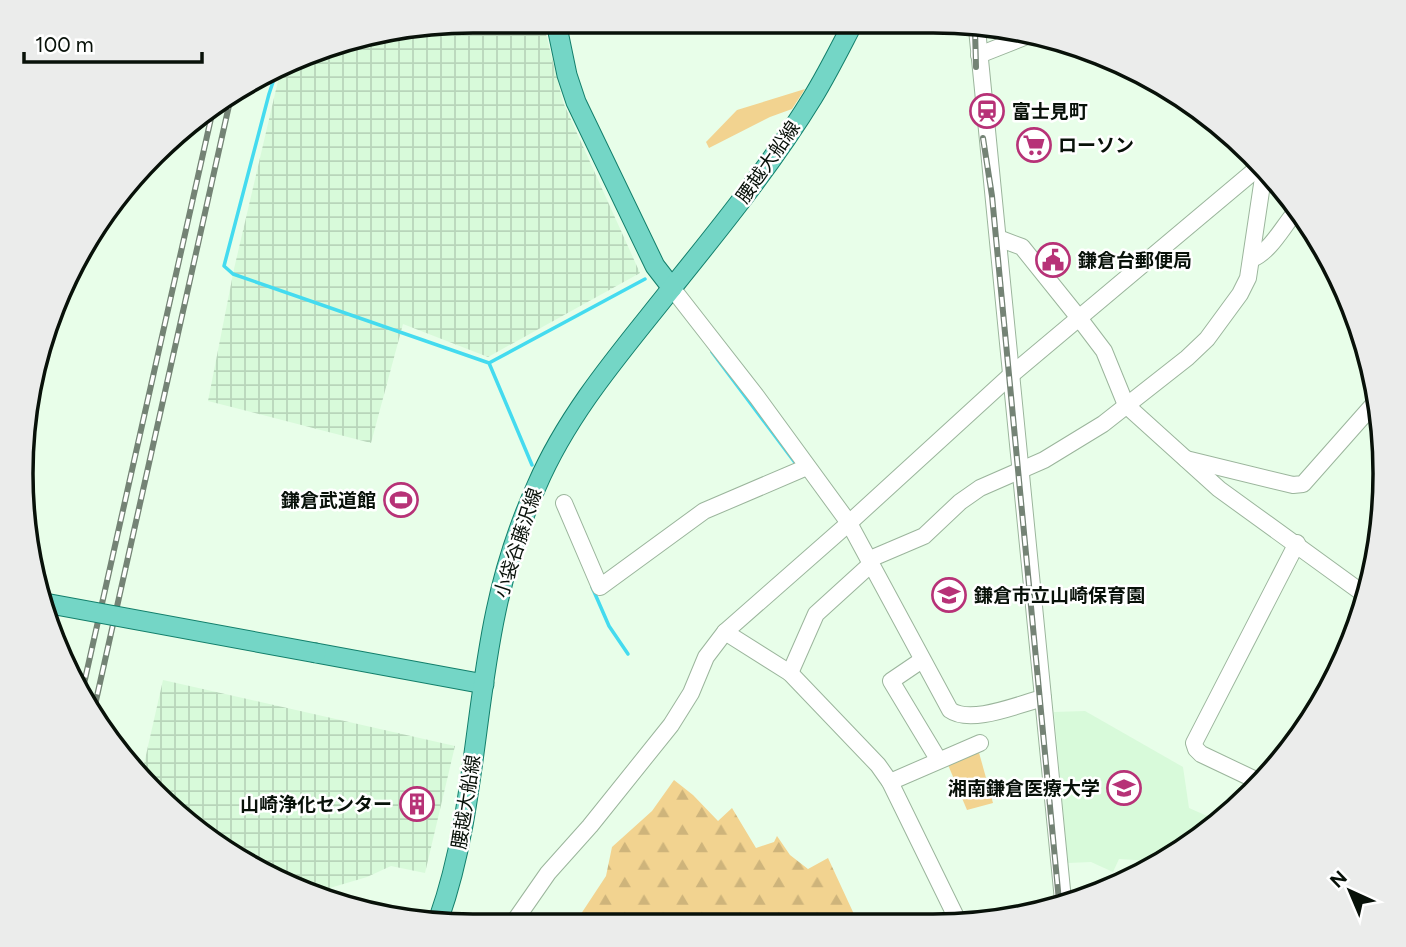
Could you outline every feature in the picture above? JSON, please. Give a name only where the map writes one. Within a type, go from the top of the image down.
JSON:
[{"type":"main road","points":[[558,33],[576,102],[655,266],[672,288]]},
{"type":"main road","name":"腰越大船線","points":[[672,288],[791,130],[824,79],[848,33]]},
{"type":"main road","name":"小袋谷藤沢線","points":[[484,684],[496,612],[509,557],[537,485],[556,446],[582,404],[672,288]]},
{"type":"main road","points":[[54,605],[484,684]]},
{"type":"main road","name":"腰越大船線","points":[[441,913],[464,824],[484,684]]},
{"type":"street","points":[[978,36],[1062,894]]},
{"type":"street","points":[[979,54],[1013,41]]},
{"type":"street","points":[[519,914],[548,873],[671,725],[691,693],[706,657],[724,632],[849,523],[1011,375],[1253,172]]},
{"type":"street","points":[[790,673],[816,614],[870,561],[924,536],[960,502],[980,488],[1061,450],[1103,424],[1207,339],[1240,294],[1248,278],[1262,182]]},
{"type":"street","points":[[1252,259],[1260,256],[1291,218]]},
{"type":"street","points":[[998,238],[1022,247],[1079,318],[1104,351],[1126,405],[1219,489],[1297,543],[1357,590]]},
{"type":"street","points":[[672,288],[757,397],[849,523],[950,710],[960,716],[974,716],[1043,698]]},
{"type":"street","points":[[1183,458],[1293,485],[1303,484],[1368,411]]},
{"type":"street","points":[[564,503],[600,587],[704,511],[807,467]]},
{"type":"street","points":[[1251,778],[1201,754],[1194,743],[1297,543]]},
{"type":"street","points":[[724,632],[790,673],[878,765],[890,782],[954,913]]},
{"type":"street","points":[[922,660],[891,681],[939,759]]},
{"type":"street","points":[[890,782],[979,743]]},
{"type":"shaded area","points":[[474,33],[546,33],[563,102],[640,273],[488,357],[403,324],[371,443],[208,401],[234,269],[278,79],[360,48],[416,37]]},
{"type":"shaded area","points":[[163,680],[455,746],[425,873],[391,866],[367,877],[328,889],[279,868],[229,840],[183,804],[144,765]]},
{"type":"shaded area","name":"湘南鎌倉医療大学","points":[[1085,711],[1183,767],[1189,808],[1208,817],[1177,840],[1142,860],[1119,859],[1113,872],[1091,862],[1068,863],[1054,712]]},
{"type":"green space","points":[[805,89],[792,109],[770,117],[709,148],[706,142],[737,110]]},
{"type":"green space","points":[[978,749],[993,803],[967,810],[946,760]]},
{"type":"green space","points":[[674,780],[718,821],[732,808],[756,848],[774,842],[777,836],[790,855],[808,869],[828,858],[854,914],[581,914],[606,876],[612,847],[652,811]]},
{"type":"waterway","points":[[273,82],[224,266],[233,274],[489,363],[532,465]]},
{"type":"waterway","points":[[489,363],[645,279]]},
{"type":"waterway","points":[[712,352],[796,464]]},
{"type":"waterway","points":[[592,587],[609,626],[628,654]]},
{"type":"railway","points":[[975,35],[976,67]]},
{"type":"railway","points":[[96,700],[229,107]]},
{"type":"railway","points":[[85,680],[211,120]]},
{"type":"railway","points":[[983,138],[992,196],[1058,895]]},
{"type":"place","name":"富士見町","points":[[987,111]]},
{"type":"place","name":"ローソン","points":[[1034,145]]},
{"type":"place","name":"鎌倉台郵便局","points":[[1053,260]]},
{"type":"place","name":"鎌倉武道館","points":[[401,500]]},
{"type":"place","name":"鎌倉市立山崎保育園","points":[[949,595]]},
{"type":"place","name":"湘南鎌倉医療大学","points":[[1124,788]]},
{"type":"place","name":"山崎浄化センター","points":[[417,804]]}]
